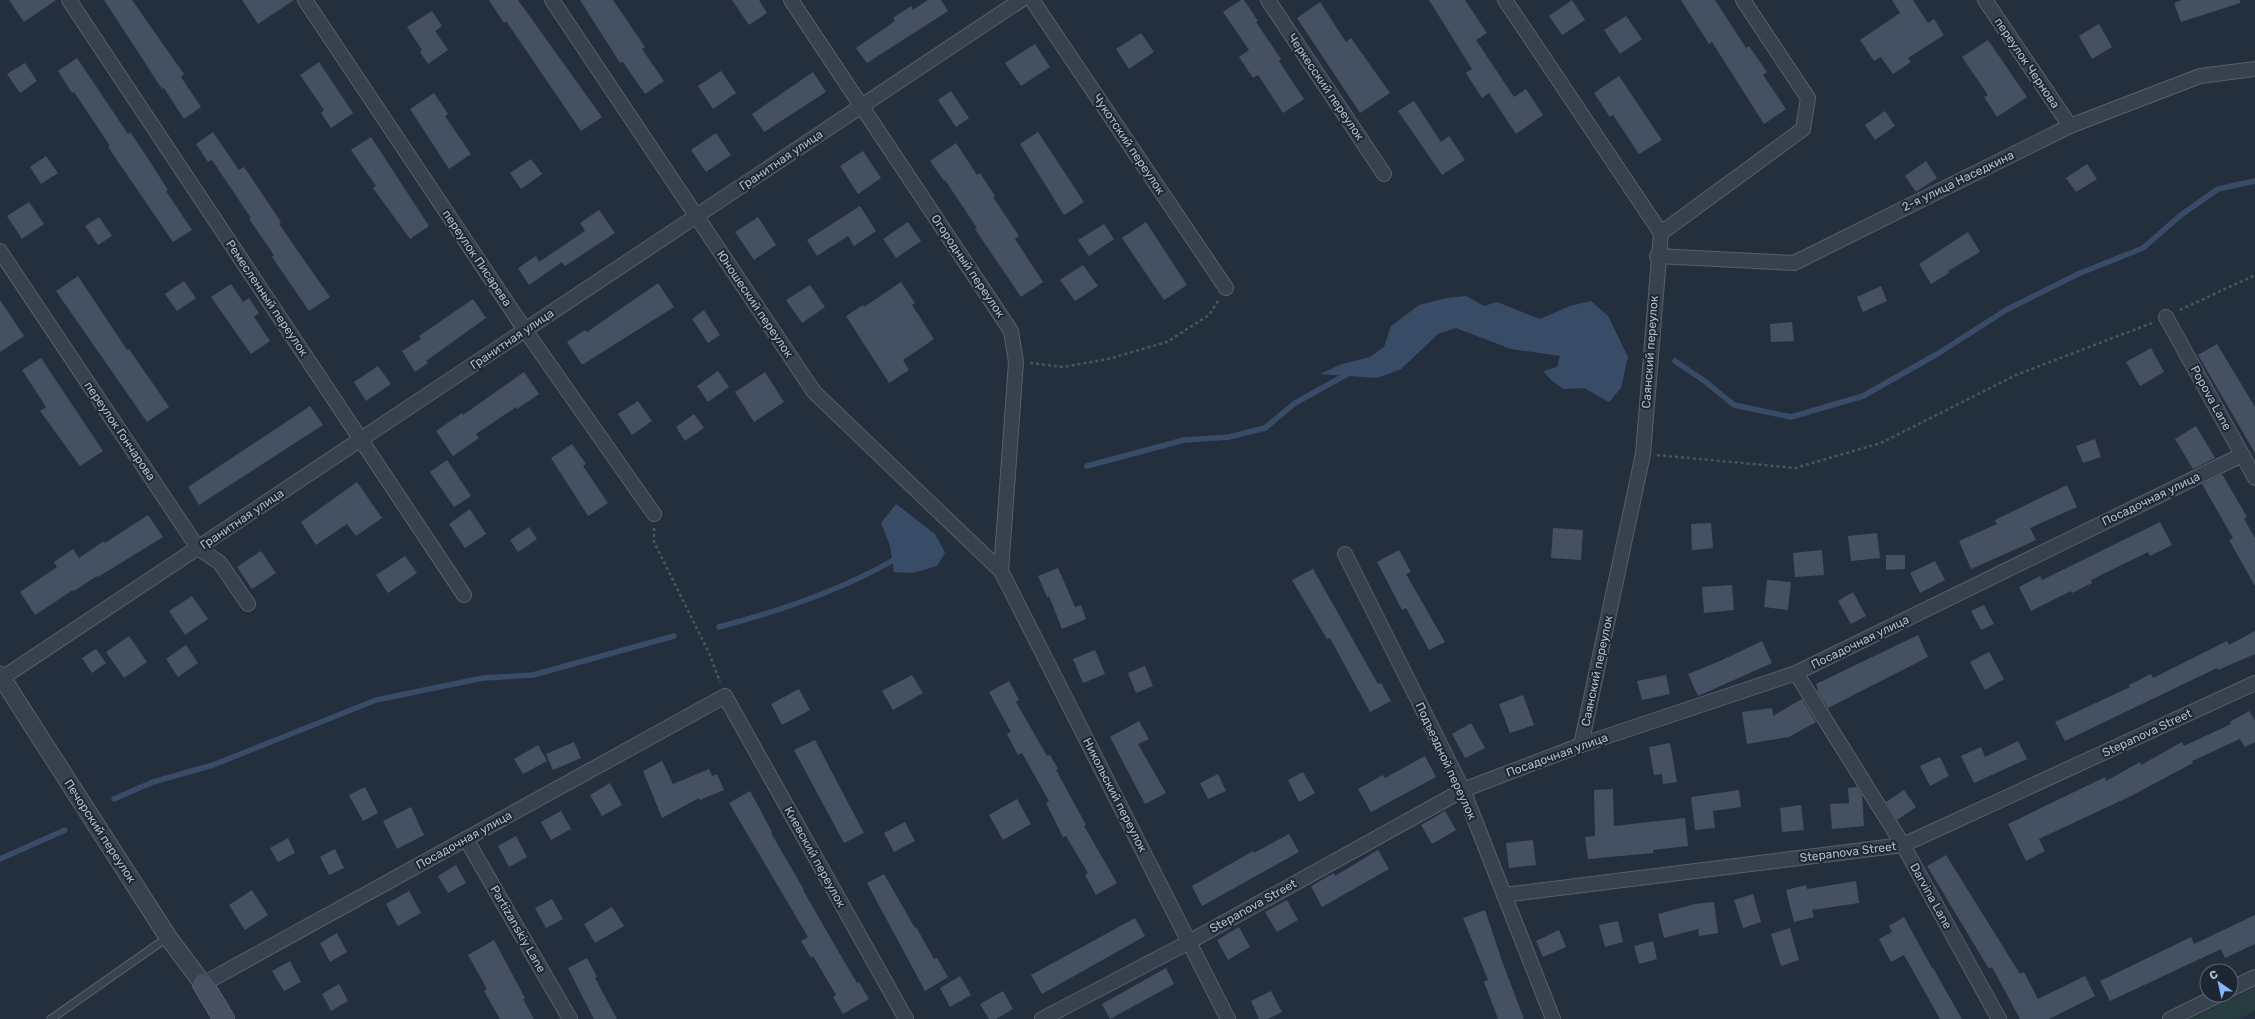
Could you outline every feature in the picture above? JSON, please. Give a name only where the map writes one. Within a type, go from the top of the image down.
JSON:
[{"type":"main road","points":[[203,984],[224,1019]]},
{"type":"street","name":"Ремесленный переулок","points":[[69,0],[464,595]]},
{"type":"street","name":"переулок Писарева","points":[[305,0],[525,330],[654,514]]},
{"type":"street","name":"Юношеский переулок","points":[[552,0],[814,392],[1001,571]]},
{"type":"street","name":"Огородный переулок","points":[[791,0],[1011,331],[1016,362],[1001,571]]},
{"type":"street","name":"Гранитная улица","points":[[1,677],[361,440],[1021,0]]},
{"type":"street","name":"Чукотский переулок","points":[[1032,0],[1226,288]]},
{"type":"street","name":"Черкесский переулок","points":[[1268,0],[1384,174]]},
{"type":"street","points":[[1504,0],[1661,233],[1802,130],[1808,98],[1743,0]]},
{"type":"street","name":"переулок Чернова","points":[[1985,0],[2070,126]]},
{"type":"street","name":"2-я улица Наседкина","points":[[1657,256],[1794,263],[2070,126],[2200,76],[2255,69]]},
{"type":"street","name":"Саянский переулок","points":[[1582,745],[1643,454],[1657,256],[1661,233]]},
{"type":"street","name":"переулок Гончарова","points":[[0,251],[198,548],[220,563],[248,604]]},
{"type":"street","name":"Popova Lane","points":[[2166,317],[2255,478]]},
{"type":"street","name":"Посадочная улица","points":[[1463,790],[1582,745],[1796,673],[2242,455]]},
{"type":"street","name":"Подъездной переулок","points":[[1345,554],[1463,790],[1553,1019]]},
{"type":"street","name":"Никольский переулок","points":[[1001,571],[1228,1019]]},
{"type":"street","name":"Darvina Lane","points":[[1796,673],[1903,845],[1999,1019]]},
{"type":"street","name":"Печорский переулок","points":[[1,677],[168,937],[203,984]]},
{"type":"street","name":"Stepanova Street","points":[[1504,895],[1903,845],[2255,683]]},
{"type":"street","name":"Посадочная улица","points":[[203,984],[725,696]]},
{"type":"street","name":"Киевский переулок","points":[[725,696],[906,1019]]},
{"type":"street","name":"Stepanova Street","points":[[1042,1019],[1189,942],[1463,790]]},
{"type":"street","name":"Partizanskiy Lane","points":[[466,838],[570,1019]]},
{"type":"street","points":[[2239,985],[2255,977]]},
{"type":"street","points":[[2170,1019],[2203,1003]]},
{"type":"lane","points":[[50,1019],[168,937]]},
{"type":"path","points":[[1643,454],[1795,468],[1881,443],[2016,375],[2166,317],[2255,275]]},
{"type":"path","points":[[1016,362],[1063,367],[1108,359],[1167,342],[1209,315],[1226,288]]},
{"type":"path","points":[[654,514],[654,542],[709,653],[725,696]]},
{"type":"green space","points":[[2255,987],[2255,1011],[2239,1019],[2191,1019],[2223,1003],[2239,1003],[2239,995]]},
{"type":"water","points":[[1466,296],[1484,306],[1497,302],[1540,319],[1570,306],[1591,301],[1608,316],[1628,357],[1621,388],[1609,402],[1584,388],[1564,389],[1552,381],[1543,371],[1557,367],[1560,356],[1511,349],[1456,328],[1438,334],[1401,369],[1377,378],[1320,374],[1342,364],[1370,357],[1384,347],[1391,326],[1419,305],[1446,298]]},
{"type":"water","points":[[896,504],[935,534],[945,553],[937,566],[913,573],[894,572],[890,546],[881,523]]},
{"type":"building","points":[[9,0],[56,0],[24,22]]},
{"type":"building","points":[[104,0],[132,0],[184,74],[181,77],[201,107],[184,119],[164,88],[162,89]]},
{"type":"building","points":[[242,0],[294,0],[258,24]]},
{"type":"building","points":[[489,0],[518,0],[602,117],[581,131],[506,21],[504,23]]},
{"type":"building","points":[[580,0],[613,0],[645,47],[642,49],[664,81],[645,94],[623,62],[620,63]]},
{"type":"building","points":[[732,0],[759,0],[767,13],[749,25]]},
{"type":"building","points":[[928,0],[941,0],[948,11],[867,63],[856,48],[895,21],[893,18],[911,6],[913,10]]},
{"type":"building","points":[[1241,0],[1244,0],[1258,21],[1256,22],[1281,59],[1279,61],[1304,99],[1283,113],[1258,75],[1253,78],[1239,57],[1249,50],[1223,12]]},
{"type":"building","points":[[1429,0],[1465,0],[1487,33],[1476,40],[1514,97],[1526,89],[1543,115],[1516,134],[1489,93],[1482,98],[1466,73],[1472,69]]},
{"type":"building","points":[[1572,0],[1585,20],[1562,35],[1549,16]]},
{"type":"building","points":[[1681,0],[1715,0],[1746,48],[1749,46],[1767,72],[1763,75],[1786,109],[1764,124],[1712,42],[1709,44]]},
{"type":"building","points":[[1892,0],[1913,0],[1928,23],[1934,19],[1944,35],[1908,58],[1911,62],[1893,74],[1881,57],[1874,61],[1860,40],[1900,13]]},
{"type":"building","points":[[2182,0],[2240,0],[2240,3],[2181,22],[2174,3]]},
{"type":"building","points":[[1320,2],[1346,42],[1351,38],[1390,93],[1360,113],[1297,18]]},
{"type":"building","points":[[432,11],[442,26],[435,31],[448,50],[428,64],[420,52],[422,50],[407,27]]},
{"type":"building","points":[[1626,16],[1642,39],[1620,54],[1604,30]]},
{"type":"building","points":[[2099,24],[2112,47],[2092,59],[2079,36]]},
{"type":"building","points":[[1141,33],[1154,52],[1129,69],[1116,49]]},
{"type":"building","points":[[1988,40],[2027,97],[1997,117],[1984,97],[1988,95],[1962,57]]},
{"type":"building","points":[[1035,44],[1050,67],[1021,86],[1005,63]]},
{"type":"building","points":[[77,58],[128,134],[130,132],[145,154],[168,190],[166,191],[192,230],[173,242],[108,147],[110,146],[74,92],[72,93],[58,71]]},
{"type":"building","points":[[319,62],[353,113],[331,128],[321,113],[324,110],[300,75]]},
{"type":"building","points":[[25,63],[37,81],[20,93],[7,74]]},
{"type":"building","points":[[721,71],[736,93],[713,109],[698,86]]},
{"type":"building","points":[[813,72],[826,92],[764,132],[752,114]]},
{"type":"building","points":[[1619,76],[1662,140],[1639,154],[1613,115],[1610,117],[1594,93]]},
{"type":"building","points":[[951,91],[969,118],[956,127],[938,100]]},
{"type":"building","points":[[434,93],[448,114],[445,116],[471,154],[449,169],[410,109]]},
{"type":"building","points":[[1414,101],[1441,142],[1449,136],[1465,160],[1442,175],[1398,111]]},
{"type":"building","points":[[1885,111],[1895,126],[1875,140],[1865,125]]},
{"type":"building","points":[[213,132],[239,170],[244,167],[281,222],[279,224],[330,297],[309,311],[272,257],[274,255],[249,219],[251,218],[212,160],[208,162],[196,144]]},
{"type":"building","points":[[1038,132],[1084,202],[1064,215],[1020,144]]},
{"type":"building","points":[[716,133],[731,155],[706,172],[691,150]]},
{"type":"building","points":[[371,137],[429,226],[410,239],[373,188],[376,186],[351,150]]},
{"type":"building","points":[[956,143],[977,175],[980,173],[995,196],[993,197],[1019,236],[1015,239],[1043,282],[1021,297],[975,229],[977,228],[945,180],[944,181],[930,161]]},
{"type":"building","points":[[863,151],[881,178],[858,194],[840,166]]},
{"type":"building","points":[[46,156],[58,173],[41,184],[30,167]]},
{"type":"building","points":[[531,159],[542,174],[521,189],[510,173]]},
{"type":"building","points":[[1926,161],[1937,178],[1916,192],[1905,176]]},
{"type":"building","points":[[2087,164],[2097,179],[2076,192],[2066,178]]},
{"type":"building","points":[[29,202],[44,224],[22,239],[7,216]]},
{"type":"building","points":[[860,206],[876,231],[854,246],[848,236],[817,256],[807,240]]},
{"type":"building","points":[[599,210],[615,233],[565,266],[562,262],[529,285],[518,268],[536,256],[539,262],[585,231],[580,223]]},
{"type":"building","points":[[99,217],[112,236],[98,245],[85,226]]},
{"type":"building","points":[[758,217],[776,245],[754,260],[735,232]]},
{"type":"building","points":[[908,222],[921,241],[896,258],[883,239]]},
{"type":"building","points":[[1146,222],[1187,285],[1164,300],[1122,238]]},
{"type":"building","points":[[1104,224],[1114,239],[1089,256],[1078,240]]},
{"type":"building","points":[[1968,232],[1980,252],[1948,271],[1949,273],[1931,284],[1919,264]]},
{"type":"building","points":[[1083,265],[1098,286],[1075,301],[1060,280]]},
{"type":"building","points":[[78,276],[127,350],[129,349],[169,407],[147,422],[56,291]]},
{"type":"building","points":[[184,281],[196,298],[177,311],[165,294]]},
{"type":"building","points":[[901,282],[915,303],[912,305],[934,339],[903,360],[909,370],[889,383],[846,316],[863,305],[864,307]]},
{"type":"building","points":[[658,283],[674,307],[582,365],[567,342],[585,330],[587,332]]},
{"type":"building","points":[[231,284],[243,302],[249,298],[259,313],[254,317],[270,341],[251,354],[211,297]]},
{"type":"building","points":[[810,285],[825,307],[802,323],[786,300]]},
{"type":"building","points":[[1881,286],[1887,301],[1863,312],[1857,297]]},
{"type":"building","points":[[473,299],[486,318],[426,361],[428,363],[415,372],[402,351],[421,339],[419,336]]},
{"type":"building","points":[[0,300],[24,336],[0,352]]},
{"type":"building","points":[[704,310],[720,335],[708,343],[692,319]]},
{"type":"building","points":[[1792,322],[1794,341],[1771,342],[1770,324]]},
{"type":"building","points":[[2217,344],[2255,407],[2255,453],[2198,355]]},
{"type":"building","points":[[2151,348],[2164,372],[2140,386],[2126,362]]},
{"type":"building","points":[[41,358],[103,451],[80,466],[40,411],[46,407],[22,370]]},
{"type":"building","points":[[378,366],[391,384],[366,401],[354,382]]},
{"type":"building","points":[[718,371],[729,387],[708,402],[697,386]]},
{"type":"building","points":[[524,372],[539,394],[517,409],[516,407],[476,434],[479,438],[453,456],[436,431],[462,413],[463,415]]},
{"type":"building","points":[[765,372],[784,402],[754,422],[735,392]]},
{"type":"building","points":[[638,401],[652,421],[632,435],[618,414]]},
{"type":"building","points":[[310,406],[323,425],[199,505],[188,487]]},
{"type":"building","points":[[694,414],[704,428],[685,441],[676,427]]},
{"type":"building","points":[[2196,426],[2215,458],[2193,469],[2175,439]]},
{"type":"building","points":[[2095,439],[2101,457],[2083,463],[2076,446]]},
{"type":"building","points":[[572,444],[586,464],[583,466],[608,503],[588,516],[551,458]]},
{"type":"building","points":[[447,460],[471,496],[454,507],[430,472]]},
{"type":"building","points":[[2222,474],[2247,517],[2244,519],[2255,538],[2255,586],[2229,540],[2233,538],[2202,484]]},
{"type":"building","points":[[357,482],[382,518],[356,536],[347,524],[316,545],[301,522]]},
{"type":"building","points":[[2067,485],[2077,507],[2030,528],[2036,540],[1971,569],[1959,541],[1997,524],[1995,520]]},
{"type":"building","points":[[470,509],[486,534],[465,548],[449,524]]},
{"type":"building","points":[[148,515],[163,537],[98,577],[97,576],[74,591],[73,590],[35,615],[20,592],[57,567],[54,562],[73,549],[79,558],[104,541],[105,543]]},
{"type":"building","points":[[2160,522],[2172,545],[2150,556],[2148,552],[2091,580],[2092,583],[2072,593],[2071,591],[2031,611],[2019,587],[2040,576],[2042,580]]},
{"type":"building","points":[[1711,523],[1713,548],[1692,550],[1691,524]]},
{"type":"building","points":[[529,527],[537,539],[518,552],[510,540]]},
{"type":"building","points":[[1553,528],[1583,530],[1581,560],[1551,558]]},
{"type":"building","points":[[1877,533],[1880,558],[1851,561],[1848,536]]},
{"type":"building","points":[[1399,550],[1411,572],[1406,574],[1445,642],[1429,650],[1406,608],[1402,610],[1377,562]]},
{"type":"building","points":[[1822,550],[1824,575],[1795,577],[1793,553]]},
{"type":"building","points":[[261,551],[276,573],[252,589],[237,567]]},
{"type":"building","points":[[1886,555],[1905,555],[1905,569],[1886,570]]},
{"type":"building","points":[[405,556],[417,573],[388,593],[376,575]]},
{"type":"building","points":[[1935,561],[1945,580],[1920,593],[1910,573]]},
{"type":"building","points":[[1058,568],[1075,607],[1081,605],[1086,619],[1062,629],[1049,596],[1047,597],[1038,576]]},
{"type":"building","points":[[1313,569],[1378,684],[1381,683],[1391,701],[1370,712],[1330,638],[1327,639],[1292,580]]},
{"type":"building","points":[[1767,580],[1791,582],[1788,610],[1764,607]]},
{"type":"building","points":[[1732,585],[1734,610],[1704,613],[1702,587]]},
{"type":"building","points":[[1853,592],[1866,616],[1851,624],[1838,601]]},
{"type":"building","points":[[192,596],[208,619],[185,635],[169,611]]},
{"type":"building","points":[[1984,605],[1994,624],[1981,630],[1971,611]]},
{"type":"building","points":[[2255,631],[2255,654],[2218,670],[2217,668],[2065,741],[2055,722],[2130,687],[2129,685],[2151,674],[2153,678],[2227,641],[2229,645]]},
{"type":"building","points":[[1918,635],[1928,657],[1828,708],[1817,691],[1816,684]]},
{"type":"building","points":[[129,636],[147,662],[124,678],[106,652]]},
{"type":"building","points":[[1762,641],[1772,663],[1698,696],[1688,674]]},
{"type":"building","points":[[186,645],[198,663],[178,677],[166,659]]},
{"type":"building","points":[[96,649],[106,663],[92,673],[82,658]]},
{"type":"building","points":[[1095,650],[1105,674],[1083,683],[1073,659]]},
{"type":"building","points":[[1989,652],[2004,679],[1985,690],[1970,662]]},
{"type":"building","points":[[1145,666],[1153,686],[1136,693],[1128,673]]},
{"type":"building","points":[[912,675],[923,693],[893,710],[882,691]]},
{"type":"building","points":[[1666,675],[1670,694],[1642,700],[1637,681]]},
{"type":"building","points":[[1009,681],[1019,700],[1016,702],[1047,756],[1050,755],[1058,769],[1056,770],[1086,825],[1084,826],[1117,883],[1096,895],[1085,875],[1088,873],[1066,836],[1063,837],[1046,803],[1049,801],[1022,753],[1018,755],[1007,734],[1011,732],[989,692]]},
{"type":"building","points":[[799,689],[810,710],[782,725],[771,704]]},
{"type":"building","points":[[1523,695],[1534,725],[1510,733],[1499,704]]},
{"type":"building","points":[[1802,699],[1816,722],[1789,737],[1747,744],[1742,712],[1772,708],[1773,716]]},
{"type":"building","points":[[2249,711],[2255,721],[2255,742],[2245,747],[2240,739],[2192,761],[2193,763],[2131,796],[2039,839],[2045,851],[2026,861],[2008,824],[2105,777],[2106,781],[2140,762],[2141,765],[2182,742],[2184,746],[2231,724],[2230,722]]},
{"type":"building","points":[[1139,721],[1149,739],[1138,744],[1166,793],[1145,804],[1110,737]]},
{"type":"building","points":[[1471,723],[1485,748],[1465,758],[1452,734]]},
{"type":"building","points":[[815,740],[864,833],[844,843],[794,750]]},
{"type":"building","points":[[2018,741],[2027,759],[1974,783],[1961,756],[1981,747],[1985,757]]},
{"type":"building","points":[[574,742],[581,758],[553,770],[546,754]]},
{"type":"building","points":[[1670,743],[1677,782],[1663,784],[1662,774],[1654,775],[1649,747]]},
{"type":"building","points":[[538,745],[547,761],[523,774],[514,759]]},
{"type":"building","points":[[1425,756],[1436,777],[1371,812],[1358,789],[1383,775],[1385,778]]},
{"type":"building","points":[[1940,757],[1949,776],[1930,786],[1920,766]]},
{"type":"building","points":[[662,761],[673,784],[709,769],[712,776],[717,774],[724,790],[700,800],[699,798],[662,818],[643,771]]},
{"type":"building","points":[[1303,772],[1315,793],[1299,802],[1288,780]]},
{"type":"building","points":[[1218,774],[1226,791],[1208,799],[1200,783]]},
{"type":"building","points":[[610,783],[622,805],[602,816],[590,795]]},
{"type":"building","points":[[365,787],[378,813],[363,821],[349,795]]},
{"type":"building","points":[[1857,787],[1862,795],[1864,826],[1832,829],[1830,804],[1849,803],[1848,788]]},
{"type":"building","points":[[1613,789],[1614,826],[1685,818],[1688,846],[1653,850],[1653,853],[1588,859],[1585,837],[1595,836],[1594,790]]},
{"type":"building","points":[[1739,790],[1741,807],[1713,811],[1715,828],[1695,830],[1691,797]]},
{"type":"building","points":[[1904,790],[1916,807],[1897,820],[1886,802]]},
{"type":"building","points":[[750,791],[772,832],[771,833],[803,890],[857,983],[859,982],[869,999],[843,1014],[833,997],[836,995],[813,956],[811,958],[801,941],[808,937],[729,803]]},
{"type":"building","points":[[1017,799],[1031,824],[1003,840],[989,815]]},
{"type":"building","points":[[1801,805],[1804,830],[1782,832],[1780,808]]},
{"type":"building","points":[[411,807],[424,835],[397,849],[383,821]]},
{"type":"building","points":[[561,811],[571,829],[551,840],[541,822]]},
{"type":"building","points":[[1445,811],[1456,830],[1432,844],[1421,825]]},
{"type":"building","points":[[905,822],[915,841],[894,852],[884,833]]},
{"type":"building","points":[[1289,834],[1299,852],[1202,906],[1192,886],[1253,851],[1254,853]]},
{"type":"building","points":[[516,836],[527,857],[509,867],[498,846]]},
{"type":"building","points":[[288,838],[295,853],[278,862],[270,848]]},
{"type":"building","points":[[1533,840],[1536,865],[1509,868],[1506,843]]},
{"type":"building","points":[[335,849],[344,868],[329,875],[320,857]]},
{"type":"building","points":[[1378,850],[1389,869],[1322,907],[1311,886],[1334,873],[1335,876]]},
{"type":"building","points":[[1946,855],[2020,974],[2024,972],[2038,999],[2085,976],[2095,996],[2049,1019],[2020,1019],[1992,967],[1989,969],[1927,866]]},
{"type":"building","points":[[456,865],[466,883],[448,893],[438,876]]},
{"type":"building","points":[[884,874],[934,959],[937,958],[948,977],[925,991],[867,883]]},
{"type":"building","points":[[1856,881],[1859,903],[1812,910],[1814,917],[1794,922],[1786,890],[1806,885],[1807,889]]},
{"type":"building","points":[[252,890],[268,915],[245,930],[229,905]]},
{"type":"building","points":[[409,891],[421,913],[398,926],[386,904]]},
{"type":"building","points":[[1753,894],[1761,922],[1743,928],[1734,900]]},
{"type":"building","points":[[552,899],[563,919],[546,928],[535,908]]},
{"type":"building","points":[[1287,900],[1298,920],[1277,932],[1265,912]]},
{"type":"building","points":[[1714,902],[1718,933],[1699,936],[1698,929],[1664,938],[1658,914],[1695,904]]},
{"type":"building","points":[[612,907],[624,926],[595,943],[584,924]]},
{"type":"building","points":[[1485,910],[1524,1019],[1498,1019],[1484,982],[1488,980],[1463,918]]},
{"type":"building","points":[[2255,915],[2255,944],[2225,958],[2221,949],[2110,1001],[2100,981],[2191,937],[2194,944]]},
{"type":"building","points":[[1904,917],[1962,1019],[1940,1019],[1904,955],[1891,962],[1879,939],[1892,932],[1889,926]]},
{"type":"building","points":[[1135,918],[1145,936],[1042,994],[1031,975]]},
{"type":"building","points":[[1618,921],[1623,942],[1605,947],[1599,925]]},
{"type":"building","points":[[1239,927],[1250,947],[1228,960],[1217,940]]},
{"type":"building","points":[[1790,928],[1799,960],[1781,966],[1771,934]]},
{"type":"building","points":[[1559,930],[1566,947],[1543,957],[1536,941]]},
{"type":"building","points":[[337,933],[347,952],[330,962],[320,943]]},
{"type":"building","points":[[494,940],[525,998],[523,999],[534,1019],[500,1019],[484,991],[487,989],[468,955]]},
{"type":"building","points":[[1653,941],[1657,959],[1639,964],[1634,946]]},
{"type":"building","points":[[587,958],[597,977],[595,978],[617,1019],[594,1019],[568,968]]},
{"type":"building","points":[[290,961],[301,982],[284,991],[272,971]]},
{"type":"building","points":[[1166,968],[1174,984],[1110,1019],[1102,1004]]},
{"type":"building","points":[[960,976],[971,995],[950,1007],[940,988]]},
{"type":"building","points":[[339,984],[348,1001],[331,1011],[322,994]]},
{"type":"building","points":[[1003,991],[1013,1009],[996,1019],[989,1019],[980,1004]]},
{"type":"building","points":[[1271,991],[1282,1012],[1268,1019],[1259,1019],[1251,1001]]},
{"type":"waterway","points":[[1675,361],[1706,382],[1734,405],[1791,417],[1863,396],[1939,353],[2006,310],[2078,274],[2143,248],[2181,215],[2218,189],[2255,181]]},
{"type":"waterway","points":[[1087,466],[1184,440],[1229,437],[1265,428],[1295,403],[1351,372]]},
{"type":"waterway","points":[[719,627],[788,607],[833,590],[897,558]]},
{"type":"waterway","points":[[114,799],[153,782],[213,765],[376,700],[483,678],[533,675],[674,636]]},
{"type":"waterway","points":[[0,859],[65,830]]}]
